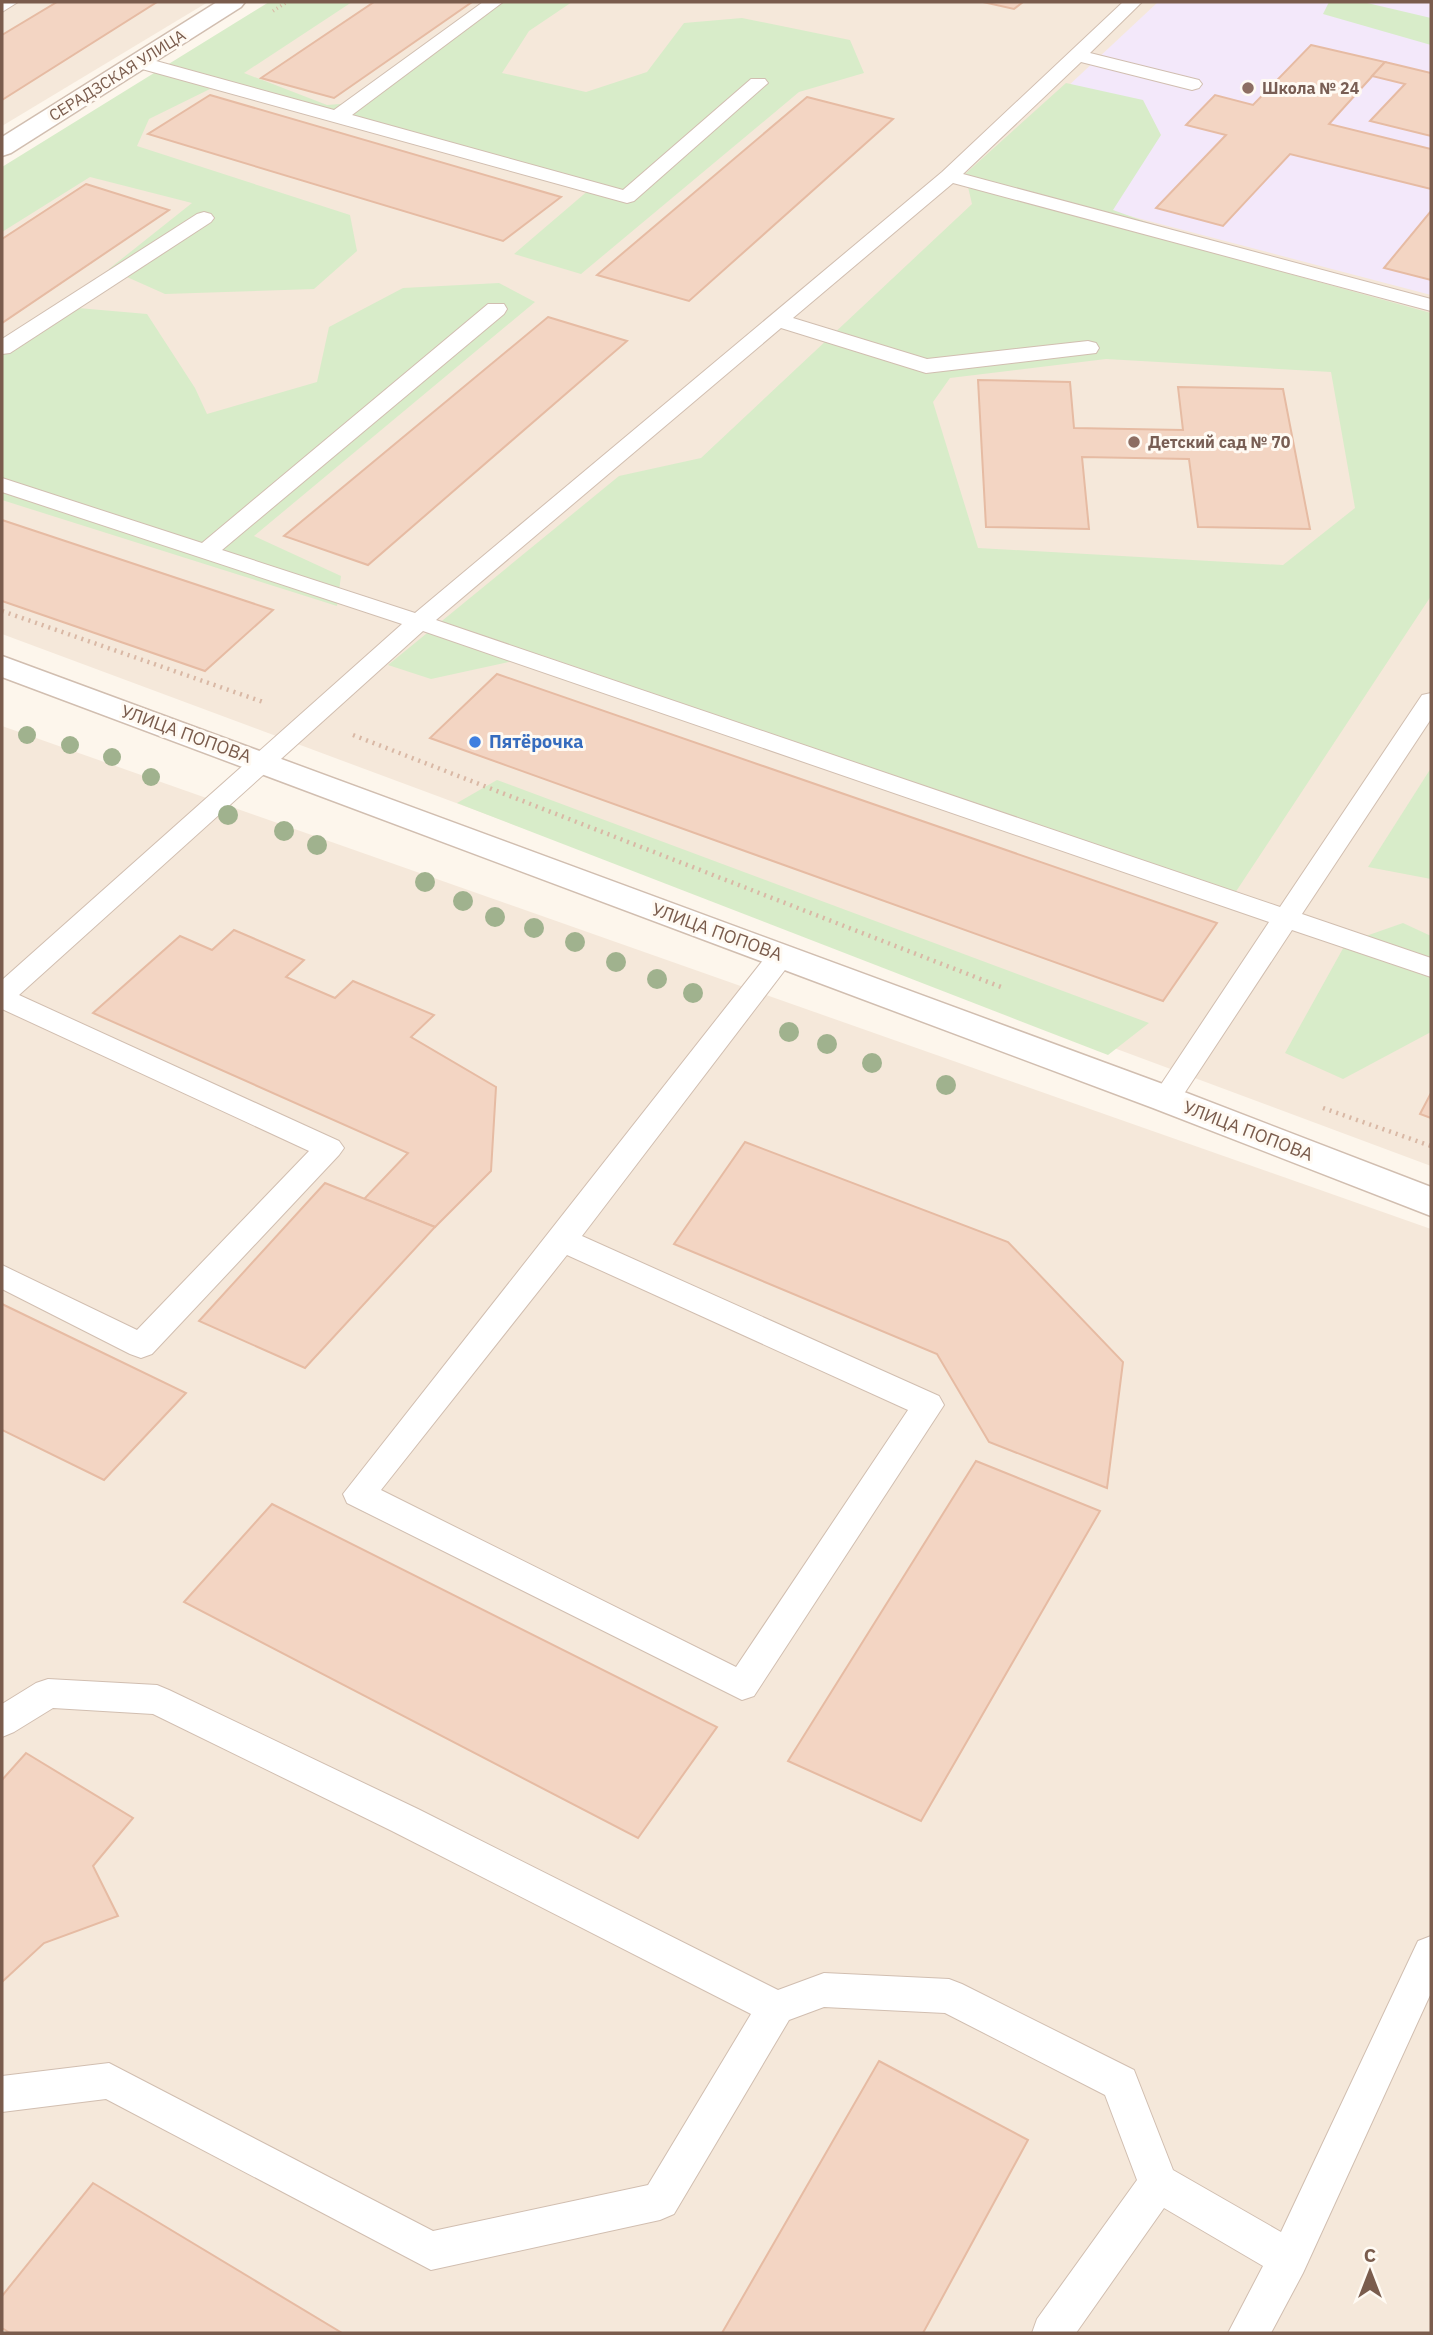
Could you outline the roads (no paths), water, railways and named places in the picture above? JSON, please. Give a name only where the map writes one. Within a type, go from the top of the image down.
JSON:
[{"type":"street","name":"СЕРАДЗСКАЯ УЛИЦА","points":[[2,148],[233,2]]},
{"type":"street","name":"УЛИЦА ПОПОВА","points":[[2,666],[1166,1099],[1431,1202]]},
{"type":"lane","points":[[2,6],[9,2]]},
{"type":"lane","points":[[337,117],[494,2]]},
{"type":"lane","points":[[2,1276],[141,1346],[329,1148],[2,997],[419,622],[949,176],[1133,2]]},
{"type":"lane","points":[[1076,55],[1192,84]]},
{"type":"lane","points":[[138,62],[627,197],[758,83]]},
{"type":"lane","points":[[949,176],[1431,305]]},
{"type":"lane","points":[[2,348],[204,218]]},
{"type":"lane","points":[[205,552],[496,309]]},
{"type":"lane","points":[[778,320],[926,366],[1088,348]]},
{"type":"lane","points":[[2,485],[419,622],[1431,968]]},
{"type":"lane","points":[[1166,1099],[1431,700]]},
{"type":"lane","points":[[562,1240],[928,1405],[742,1686],[359,1494],[562,1240],[782,956]]},
{"type":"lane","points":[[2,1722],[48,1693],[157,1700],[405,1820],[776,2008]]},
{"type":"lane","points":[[1249,2333],[1289,2259],[1431,1953]]},
{"type":"lane","points":[[2,2094],[109,2081],[431,2251],[660,2202],[776,2008],[824,1990],[949,1996],[1120,2083],[1158,2183],[1289,2259]]},
{"type":"lane","points":[[1052,2333],[1158,2183]]},
{"type":"place","name":"Школа № 24","points":[[1248,88]]},
{"type":"place","name":"Детский сад № 70","points":[[1134,442]]},
{"type":"place","name":"Пятёрочка","points":[[475,742]]}]
